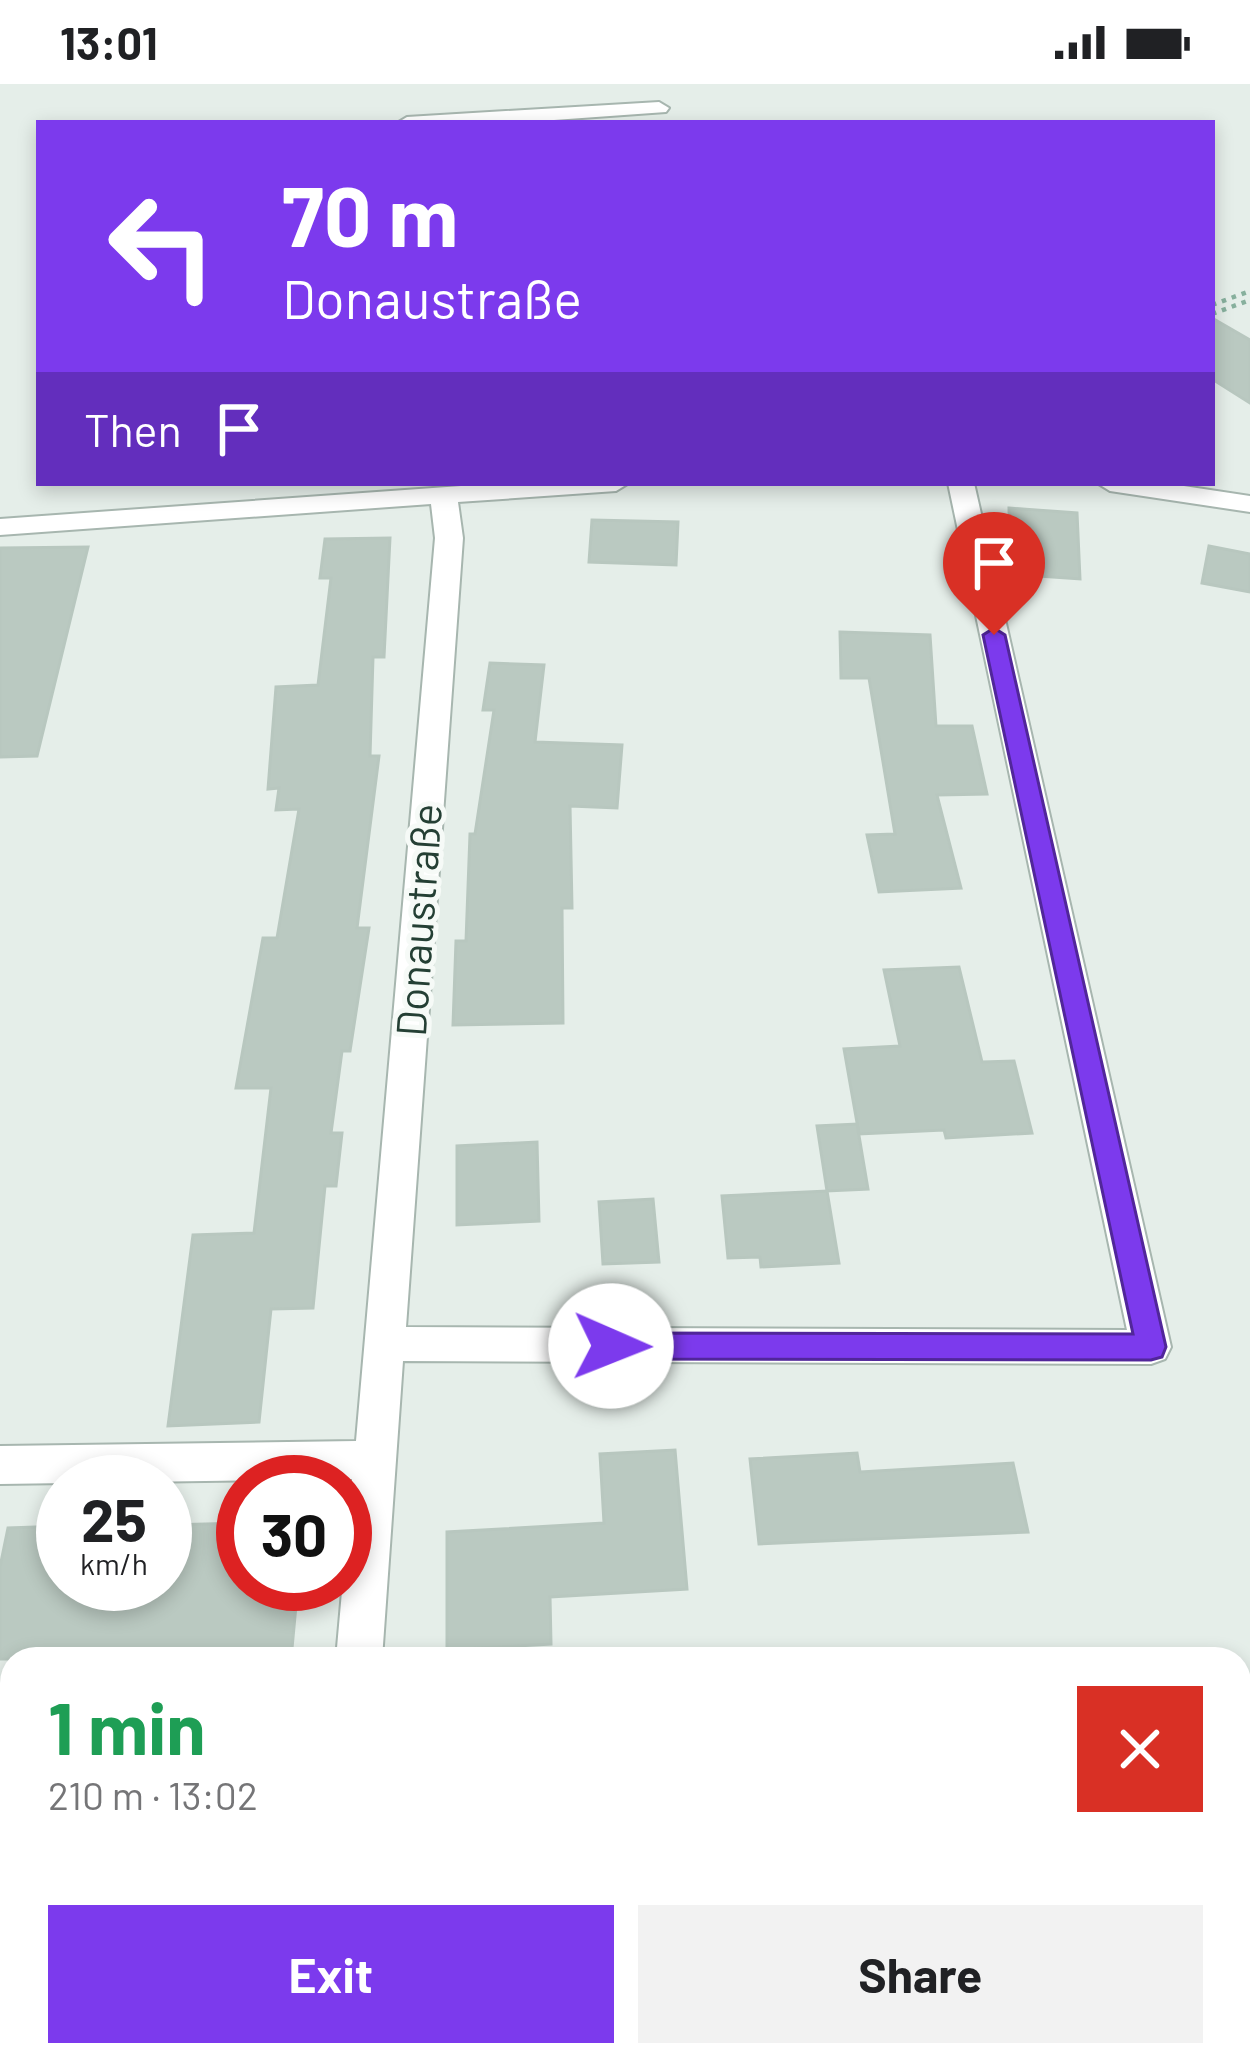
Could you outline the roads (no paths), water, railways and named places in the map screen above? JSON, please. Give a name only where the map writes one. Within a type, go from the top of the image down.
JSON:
[{"type":"street","points":[[643,84],[664,116]]},
{"type":"street","points":[[517,120],[664,116]]},
{"type":"street","points":[[0,527],[576,486]]},
{"type":"street","points":[[387,1344],[1151,1347],[962,486]]},
{"type":"street","points":[[1130,486],[1250,504]]},
{"type":"street","name":"Donaustraße","points":[[359,1647],[449,538],[444,496]]},
{"type":"street","points":[[0,1465],[375,1460]]}]
